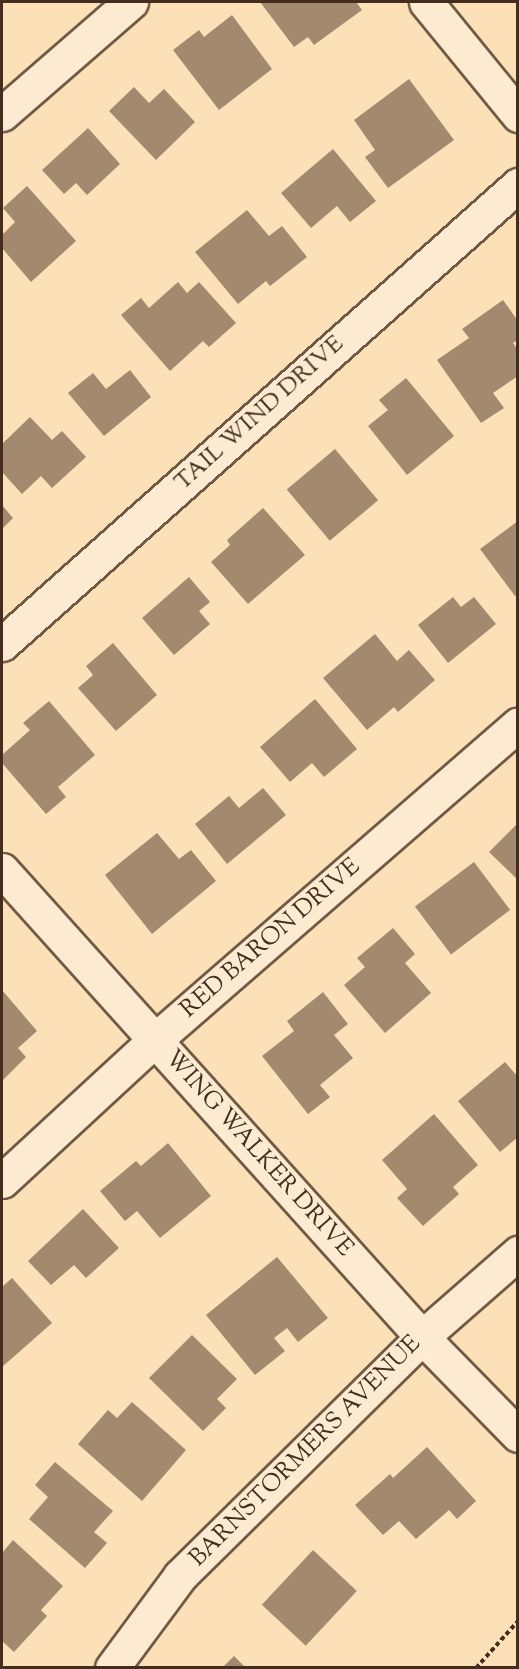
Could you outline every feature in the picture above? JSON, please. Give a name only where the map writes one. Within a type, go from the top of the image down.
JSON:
[{"type":"street","points":[[2,114],[131,2]]},
{"type":"street","points":[[426,2],[518,115]]},
{"type":"street","name":"TAIL WIND DRIVE","points":[[2,644],[518,184]]},
{"type":"street","name":"RED BARON DRIVE","points":[[2,1181],[155,1040],[518,724]]},
{"type":"street","name":"WING WALKER DRIVE","points":[[2,870],[422,1336],[518,1435]]},
{"type":"street","name":"BARNSTORMERS AVENUE","points":[[112,1668],[180,1576],[422,1336],[518,1253]]},
{"type":"path","points":[[476,1668],[518,1621]]},
{"type":"building","points":[[260,2],[356,2],[362,10],[314,45],[308,37],[294,47]]},
{"type":"building","points":[[232,15],[272,69],[219,110],[173,50],[199,30],[204,37]]},
{"type":"building","points":[[409,79],[454,140],[388,188],[365,157],[375,150],[354,120]]},
{"type":"building","points":[[134,87],[149,103],[164,89],[195,122],[156,160],[109,111]]},
{"type":"building","points":[[88,128],[120,164],[87,195],[76,183],[64,194],[42,170]]},
{"type":"building","points":[[333,149],[376,201],[350,222],[337,206],[311,228],[281,193]]},
{"type":"building","points":[[27,186],[76,241],[31,282],[2,248],[2,235],[15,222],[3,208]]},
{"type":"building","points":[[247,210],[269,236],[282,226],[307,257],[270,286],[266,281],[238,304],[195,252]]},
{"type":"building","points":[[178,282],[187,293],[199,282],[236,323],[209,347],[203,341],[170,371],[121,315],[141,298],[149,308]]},
{"type":"building","points":[[503,300],[518,321],[518,340],[513,343],[518,350],[518,376],[493,393],[504,408],[481,423],[437,360],[469,338],[462,329]]},
{"type":"building","points":[[130,370],[151,397],[104,436],[68,393],[93,373],[106,389]]},
{"type":"building","points":[[406,378],[454,436],[407,475],[368,426],[388,410],[379,400]]},
{"type":"building","points":[[30,417],[52,440],[62,431],[86,457],[52,488],[41,476],[22,494],[2,472],[2,444]]},
{"type":"building","points":[[335,449],[378,500],[330,541],[287,489]]},
{"type":"building","points":[[2,505],[13,518],[2,529]]},
{"type":"building","points":[[263,508],[305,555],[248,604],[211,562],[230,545],[227,540]]},
{"type":"building","points":[[518,521],[518,594],[515,596],[480,549]]},
{"type":"building","points":[[189,577],[210,602],[199,611],[210,624],[174,655],[142,618]]},
{"type":"building","points":[[453,597],[461,607],[474,597],[496,624],[448,663],[418,625]]},
{"type":"building","points":[[375,634],[397,661],[409,650],[435,680],[398,712],[394,707],[367,730],[323,678]]},
{"type":"building","points":[[113,643],[157,695],[116,731],[78,688],[93,675],[86,666]]},
{"type":"building","points":[[315,699],[357,749],[324,777],[312,763],[290,782],[260,747]]},
{"type":"building","points":[[49,701],[95,755],[58,787],[66,797],[46,814],[2,763],[2,755],[30,730],[23,723]]},
{"type":"building","points":[[263,788],[286,815],[227,864],[195,824],[229,796],[239,808]]},
{"type":"building","points":[[518,823],[518,880],[489,852]]},
{"type":"building","points":[[157,833],[179,859],[191,850],[216,881],[152,934],[105,875]]},
{"type":"building","points":[[474,862],[510,910],[451,954],[415,907]]},
{"type":"building","points":[[393,928],[415,954],[405,963],[431,993],[385,1033],[344,985],[365,967],[357,958]]},
{"type":"building","points":[[2,990],[37,1031],[18,1048],[26,1057],[2,1081]]},
{"type":"building","points":[[323,992],[348,1024],[334,1035],[353,1058],[320,1085],[330,1097],[308,1114],[262,1056],[294,1031],[287,1021]]},
{"type":"building","points":[[505,1062],[518,1077],[518,1137],[500,1152],[458,1101]]},
{"type":"building","points":[[434,1114],[478,1165],[453,1187],[459,1194],[423,1226],[397,1198],[407,1189],[382,1160]]},
{"type":"building","points":[[168,1143],[211,1196],[160,1238],[137,1211],[125,1221],[100,1191],[136,1161],[141,1166]]},
{"type":"building","points":[[83,1209],[119,1248],[86,1278],[74,1265],[51,1285],[28,1261]]},
{"type":"building","points":[[277,1257],[328,1318],[298,1342],[287,1328],[274,1338],[285,1351],[255,1375],[206,1315]]},
{"type":"building","points":[[12,1278],[52,1323],[2,1367],[2,1287]]},
{"type":"building","points":[[192,1335],[237,1379],[217,1399],[226,1408],[203,1431],[149,1378]]},
{"type":"building","points":[[132,1402],[186,1450],[142,1501],[78,1444],[108,1410],[117,1418]]},
{"type":"building","points":[[427,1447],[476,1501],[457,1519],[449,1510],[416,1539],[399,1521],[383,1535],[355,1505],[390,1474],[393,1478]]},
{"type":"building","points":[[55,1462],[113,1511],[94,1532],[107,1543],[85,1568],[29,1519],[48,1497],[35,1485]]},
{"type":"building","points":[[13,1540],[63,1586],[41,1610],[47,1616],[14,1652],[2,1641],[2,1553]]},
{"type":"building","points":[[313,1550],[357,1591],[306,1646],[262,1605]]},
{"type":"building","points":[[234,1656],[246,1668],[222,1668]]}]
